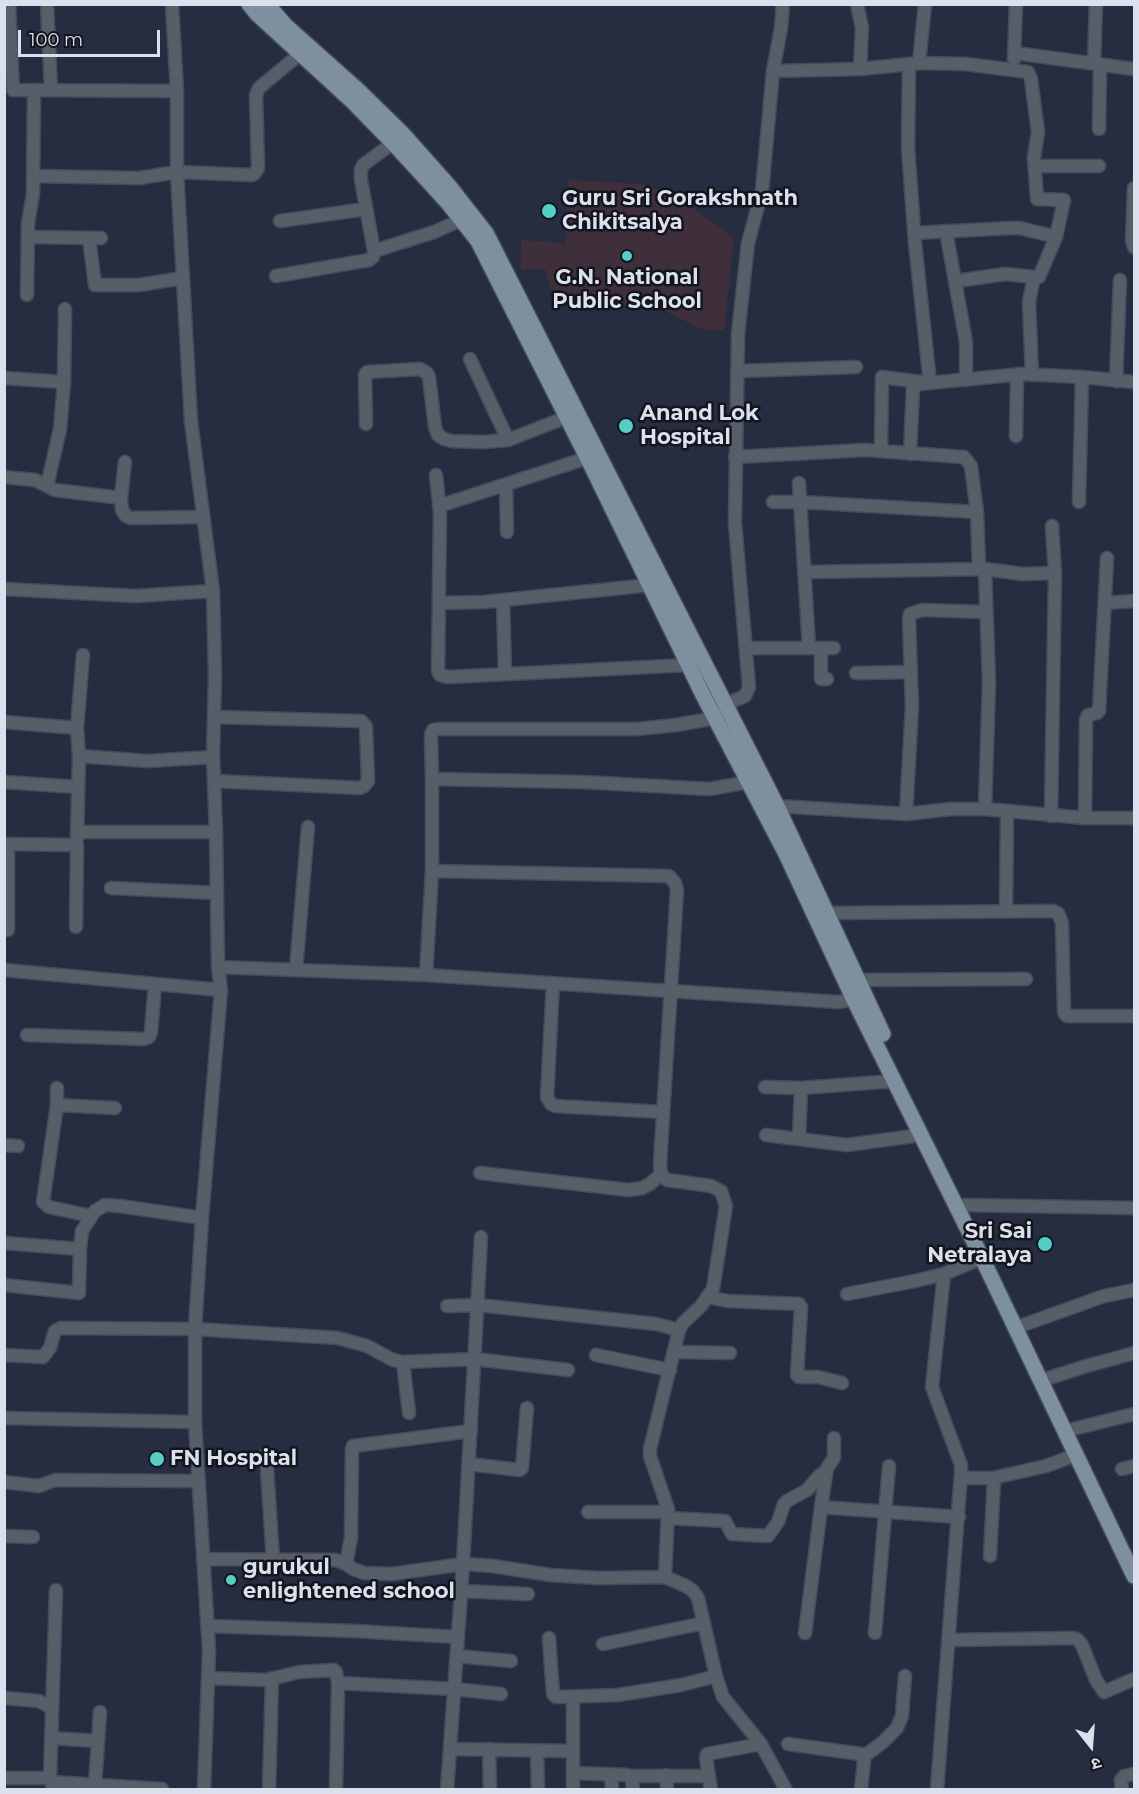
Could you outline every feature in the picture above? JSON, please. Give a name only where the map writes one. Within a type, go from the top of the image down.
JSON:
[{"type":"main road","points":[[249,4],[393,143],[448,203],[478,242],[588,458],[689,665],[964,1204],[1134,1555]]},
{"type":"main road","points":[[267,4],[285,25],[402,133],[482,226],[777,806],[857,980],[860,998],[895,1081],[1134,1576]]},
{"type":"street","points":[[9,4],[13,90],[177,91]]},
{"type":"street","points":[[47,4],[51,90]]},
{"type":"street","points":[[172,4],[177,91],[177,172],[191,421],[213,591],[215,675],[213,757],[218,967],[221,990],[195,1329],[195,1422],[208,1626],[204,1790]]},
{"type":"street","points":[[726,704],[745,696],[748,692],[735,524],[738,334],[748,243],[762,191],[773,71],[783,4]]},
{"type":"street","points":[[857,4],[862,28],[860,69]]},
{"type":"street","points":[[925,4],[914,64],[907,134],[930,383]]},
{"type":"street","points":[[1012,69],[1015,53],[1016,4]]},
{"type":"street","points":[[1096,4],[1099,129]]},
{"type":"street","points":[[33,176],[139,178],[177,172],[252,175],[258,168],[256,95],[259,88],[301,53]]},
{"type":"street","points":[[1015,53],[1134,69]]},
{"type":"street","points":[[773,71],[860,69],[914,64],[966,64],[1028,72],[1031,79],[1038,132],[1035,152],[1037,199],[1064,200],[1056,237],[1040,276],[1005,274],[956,281]]},
{"type":"street","points":[[27,295],[28,223],[33,195],[34,90]]},
{"type":"street","points":[[276,276],[369,260],[373,257],[374,251],[361,180],[363,165],[393,143]]},
{"type":"street","points":[[1035,166],[1099,166]]},
{"type":"street","points":[[1134,188],[1132,241],[1134,247]]},
{"type":"street","points":[[280,221],[366,209]]},
{"type":"street","points":[[374,251],[434,232],[461,220]]},
{"type":"street","points":[[915,233],[1020,228],[1056,237]]},
{"type":"street","points":[[946,231],[966,342],[966,380]]},
{"type":"street","points":[[28,237],[95,238],[95,285],[139,285],[183,278]]},
{"type":"street","points":[[1032,375],[1029,302],[1034,277]]},
{"type":"street","points":[[1116,381],[1120,280]]},
{"type":"street","points":[[47,486],[60,429],[64,382],[65,309]]},
{"type":"street","points":[[470,359],[508,440]]},
{"type":"street","points":[[737,371],[856,367]]},
{"type":"street","points":[[366,424],[365,375],[367,372],[420,369],[429,377],[435,427],[438,435],[444,439],[483,442],[508,440],[567,417]]},
{"type":"street","points":[[910,454],[913,388],[919,384],[1017,375],[1082,377],[1134,382]]},
{"type":"street","points":[[1016,436],[1017,375]]},
{"type":"street","points":[[881,451],[882,377],[930,383]]},
{"type":"street","points":[[1079,502],[1082,377]]},
{"type":"street","points":[[4,378],[64,382]]},
{"type":"street","points":[[735,457],[846,450],[964,457],[969,460],[977,512],[986,612],[989,683],[985,809]]},
{"type":"street","points":[[439,506],[588,458]]},
{"type":"street","points":[[125,462],[121,498],[123,514],[131,518],[203,517]]},
{"type":"street","points":[[436,475],[439,506],[438,671],[440,675],[448,677],[689,665]]},
{"type":"street","points":[[4,477],[35,480],[55,490],[121,498]]},
{"type":"street","points":[[799,483],[805,572],[821,648],[821,679],[827,679]]},
{"type":"street","points":[[506,484],[507,532]]},
{"type":"street","points":[[773,502],[801,501],[977,512]]},
{"type":"street","points":[[1051,816],[1055,573],[1052,526]]},
{"type":"street","points":[[1085,819],[1086,720],[1088,715],[1099,711],[1107,558]]},
{"type":"street","points":[[805,572],[982,569],[1023,574],[1055,573]]},
{"type":"street","points":[[439,603],[503,600],[650,585]]},
{"type":"street","points":[[4,589],[135,596],[213,591]]},
{"type":"street","points":[[503,600],[505,674]]},
{"type":"street","points":[[1106,603],[1134,601]]},
{"type":"street","points":[[906,814],[912,706],[910,614],[922,610],[986,612]]},
{"type":"street","points":[[746,648],[821,648]]},
{"type":"street","points":[[76,927],[79,756],[77,728],[83,655]]},
{"type":"street","points":[[856,673],[911,672]]},
{"type":"street","points":[[214,717],[361,722],[366,727],[368,781],[360,788],[214,782]]},
{"type":"street","points":[[426,975],[432,871],[430,735],[433,730],[637,729],[716,718]]},
{"type":"street","points":[[4,722],[77,728]]},
{"type":"street","points":[[79,756],[148,760],[213,757]]},
{"type":"street","points":[[432,779],[582,782],[709,789],[749,782]]},
{"type":"street","points":[[4,782],[78,787]]},
{"type":"street","points":[[777,806],[906,814],[951,809],[985,809],[1085,819],[1134,818]]},
{"type":"street","points":[[1006,911],[1007,812]]},
{"type":"street","points":[[296,970],[308,827]]},
{"type":"street","points":[[8,930],[6,844],[216,832]]},
{"type":"street","points":[[432,871],[669,876],[673,879],[677,890],[661,1174],[667,1180],[711,1186],[721,1191],[726,1206],[713,1289],[679,1330],[650,1449],[650,1456],[667,1500],[665,1576]]},
{"type":"street","points":[[111,888],[217,892]]},
{"type":"street","points":[[826,913],[1053,911],[1061,916],[1062,923],[1065,1014],[1067,1016],[1134,1016]]},
{"type":"street","points":[[218,967],[426,975],[839,1002],[860,998]]},
{"type":"street","points":[[4,970],[221,990]]},
{"type":"street","points":[[857,980],[1026,979]]},
{"type":"street","points":[[553,983],[547,1097],[551,1104],[663,1112]]},
{"type":"street","points":[[27,1035],[144,1039],[151,1032],[155,984]]},
{"type":"street","points":[[765,1087],[801,1088],[895,1081]]},
{"type":"street","points":[[57,1088],[57,1105],[43,1202],[48,1207],[91,1216]]},
{"type":"street","points":[[799,1139],[801,1088]]},
{"type":"street","points":[[57,1105],[115,1108]]},
{"type":"street","points":[[766,1135],[848,1145],[921,1135]]},
{"type":"street","points":[[4,1145],[18,1146]]},
{"type":"street","points":[[480,1173],[628,1190],[642,1188],[661,1174]]},
{"type":"street","points":[[964,1204],[1134,1208]]},
{"type":"street","points":[[4,1285],[79,1293],[82,1231],[95,1211],[105,1205],[202,1218]]},
{"type":"street","points":[[447,1790],[463,1564],[481,1237]]},
{"type":"street","points":[[4,1243],[80,1249]]},
{"type":"street","points":[[847,1294],[944,1274],[982,1258]]},
{"type":"street","points":[[937,1790],[961,1478],[960,1465],[932,1387],[944,1274]]},
{"type":"street","points":[[1023,1325],[1104,1296],[1134,1290]]},
{"type":"street","points":[[707,1297],[728,1301],[799,1304],[801,1307],[797,1375],[842,1383]]},
{"type":"street","points":[[447,1306],[478,1305],[656,1324],[679,1330]]},
{"type":"street","points":[[4,1355],[43,1357],[50,1348],[55,1331],[61,1328],[195,1329],[338,1338],[367,1346],[393,1360],[403,1362],[475,1359],[568,1370]]},
{"type":"street","points":[[674,1350],[681,1353],[730,1353]]},
{"type":"street","points":[[1049,1378],[1083,1366],[1134,1353]]},
{"type":"street","points":[[596,1355],[670,1370]]},
{"type":"street","points":[[403,1362],[409,1413]]},
{"type":"street","points":[[469,1464],[520,1470],[527,1408]]},
{"type":"street","points":[[1073,1429],[1134,1414]]},
{"type":"street","points":[[4,1418],[195,1422]]},
{"type":"street","points":[[346,1564],[351,1538],[353,1446],[471,1431]]},
{"type":"street","points":[[806,1633],[826,1472],[834,1458],[834,1437]]},
{"type":"street","points":[[266,1454],[273,1559]]},
{"type":"street","points":[[961,1478],[995,1478],[1035,1470],[1076,1455]]},
{"type":"street","points":[[875,1633],[889,1466]]},
{"type":"street","points":[[588,1512],[668,1515],[725,1521],[732,1534],[768,1536],[778,1522],[787,1501],[807,1490],[820,1475],[826,1472]]},
{"type":"street","points":[[990,1556],[995,1478]]},
{"type":"street","points":[[4,1482],[39,1486],[55,1480],[199,1481]]},
{"type":"street","points":[[821,1507],[959,1517]]},
{"type":"street","points":[[4,1536],[33,1537]]},
{"type":"street","points":[[203,1558],[336,1560],[364,1573],[392,1574],[463,1564],[550,1575],[599,1578],[665,1576],[686,1586],[698,1598],[723,1697],[761,1744],[786,1790]]},
{"type":"street","points":[[52,1783],[51,1738],[56,1590]]},
{"type":"street","points":[[461,1591],[528,1594]]},
{"type":"street","points":[[603,1644],[704,1623]]},
{"type":"street","points":[[208,1626],[458,1637]]},
{"type":"street","points":[[549,1638],[554,1696],[556,1697],[618,1695],[681,1685],[716,1676]]},
{"type":"street","points":[[948,1640],[1074,1638],[1082,1645],[1096,1680],[1104,1692],[1134,1679]]},
{"type":"street","points":[[457,1656],[511,1661]]},
{"type":"street","points":[[208,1678],[266,1680],[299,1672],[332,1669],[336,1672],[338,1683],[336,1790]]},
{"type":"street","points":[[863,1757],[897,1728],[902,1716],[905,1676]]},
{"type":"street","points":[[269,1790],[272,1678]]},
{"type":"street","points":[[338,1683],[454,1689],[501,1694]]},
{"type":"street","points":[[4,1698],[39,1701],[52,1708]]},
{"type":"street","points":[[573,1698],[573,1790]]},
{"type":"street","points":[[95,1785],[100,1712]]},
{"type":"street","points":[[51,1738],[98,1741]]},
{"type":"street","points":[[711,1790],[706,1758],[708,1753],[761,1744]]},
{"type":"street","points":[[788,1744],[858,1752],[863,1757],[861,1790]]},
{"type":"street","points":[[450,1749],[573,1751]]},
{"type":"street","points":[[489,1749],[490,1790]]},
{"type":"street","points":[[537,1750],[538,1790]]},
{"type":"street","points":[[573,1773],[708,1776]]},
{"type":"street","points":[[611,1774],[612,1790]]},
{"type":"street","points":[[1122,1790],[1120,1780],[1124,1776],[1134,1774]]},
{"type":"street","points":[[666,1775],[667,1790]]},
{"type":"street","points":[[631,1776],[633,1790]]},
{"type":"street","points":[[4,1778],[162,1789]]},
{"type":"shaded area","name":"G.N. National Public School","points":[[568,180],[640,184],[674,194],[734,238],[724,330],[704,330],[665,311],[554,297],[545,269],[521,269],[521,240],[566,243]]},
{"type":"place","name":"Guru Sri Gorakshnath Chikitsalya","points":[[549,211]]},
{"type":"place","name":"G.N. National Public School","points":[[627,256]]},
{"type":"place","name":"Anand Lok Hospital","points":[[626,426]]},
{"type":"place","name":"Sri Sai Netralaya","points":[[1045,1244]]},
{"type":"place","name":"FN Hospital","points":[[157,1459]]},
{"type":"place","name":"gurukul enlightened school","points":[[231,1580]]}]
